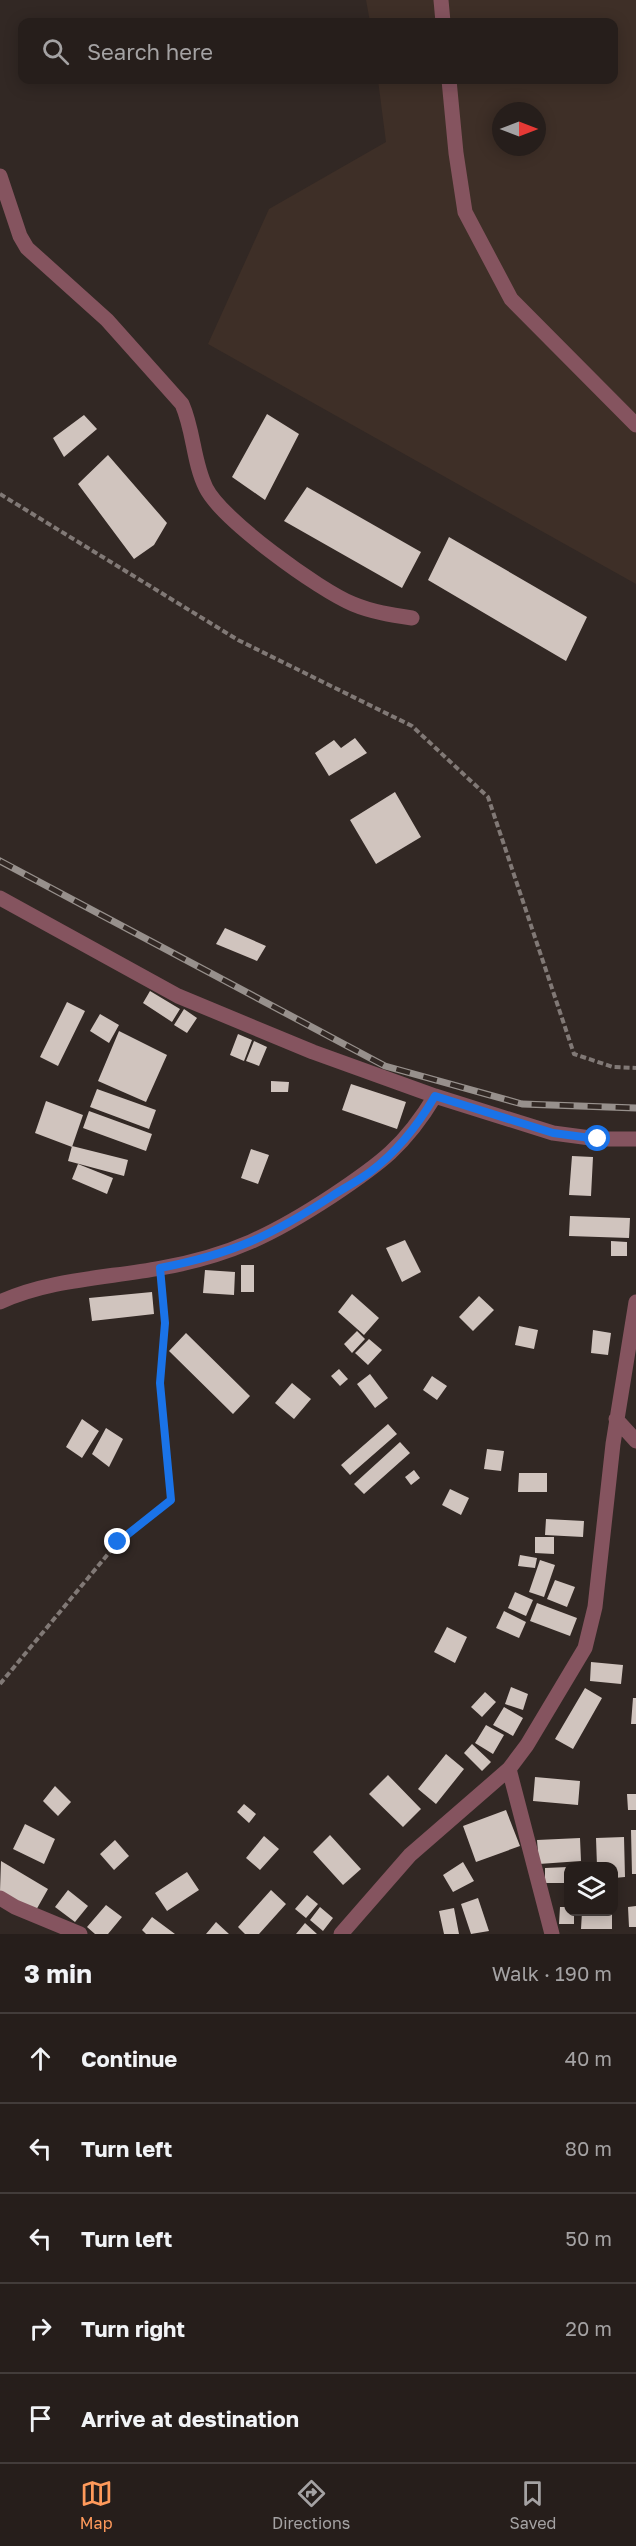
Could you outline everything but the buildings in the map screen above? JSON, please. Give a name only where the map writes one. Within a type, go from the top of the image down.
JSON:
[{"type":"street","points":[[441,0],[443,18]]},
{"type":"street","points":[[449,84],[465,212],[511,299],[636,425]]},
{"type":"street","points":[[0,176],[20,236],[27,248],[107,320],[182,404],[188,418],[201,476],[220,509],[317,585],[352,604],[378,613],[412,618]]},
{"type":"street","points":[[0,898],[178,996],[313,1053],[435,1096],[553,1133],[598,1139],[636,1139]]},
{"type":"street","points":[[0,1302],[46,1287],[160,1268],[234,1250],[276,1232],[370,1172],[396,1149],[418,1123],[435,1096]]},
{"type":"street","points":[[341,1934],[410,1855],[509,1769],[556,1700],[585,1648],[591,1629],[616,1419],[636,1302]]},
{"type":"street","points":[[616,1419],[636,1441]]},
{"type":"street","points":[[509,1769],[552,1934]]},
{"type":"street","points":[[0,1898],[15,1907],[80,1934]]},
{"type":"path","points":[[0,494],[238,640],[412,726],[488,797],[574,1054],[613,1067],[636,1068]]},
{"type":"path","points":[[0,1684],[118,1542],[171,1500],[160,1383],[165,1323],[160,1268]]},
{"type":"shaded area","points":[[366,0],[636,0],[636,584],[208,344],[269,209],[386,142],[379,84],[618,84],[618,18],[369,18]]},
{"type":"railway","points":[[0,861],[385,1066],[522,1104],[636,1108]]},
{"type":"route","points":[[118,1542],[171,1500],[160,1383],[165,1323],[160,1268],[234,1250],[276,1232],[307,1213],[370,1172],[396,1149],[418,1123],[435,1096],[553,1133],[598,1139]]}]
